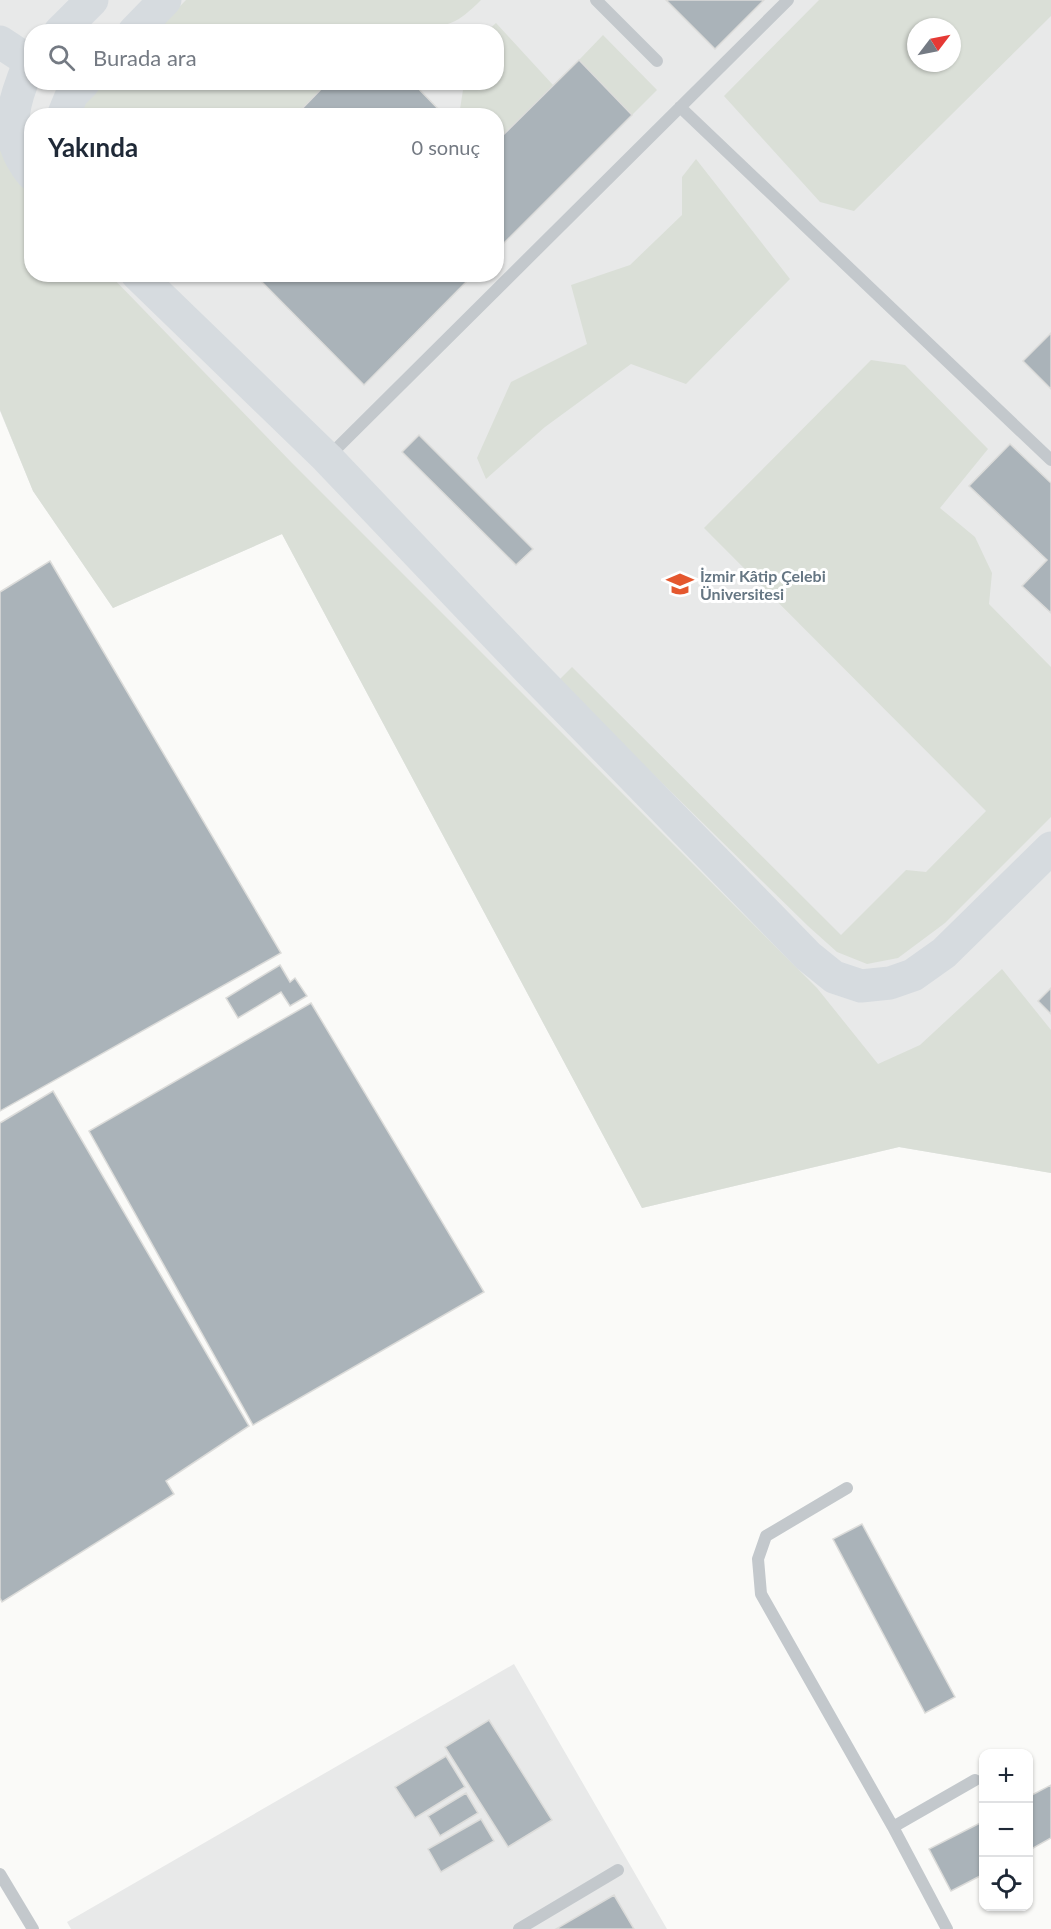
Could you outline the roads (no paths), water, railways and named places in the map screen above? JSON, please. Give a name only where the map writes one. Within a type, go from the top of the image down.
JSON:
[{"type":"street","points":[[68,24],[92,0]]},
{"type":"street","points":[[142,24],[165,0]]},
{"type":"street","points":[[0,42],[24,57]]},
{"type":"street","points":[[24,79],[13,106],[13,140],[24,164]]},
{"type":"street","points":[[145,282],[327,458],[527,668],[808,956],[834,977],[861,986],[890,983],[914,975],[944,953],[1051,848]]},
{"type":"lane","points":[[596,0],[657,61]]},
{"type":"lane","points":[[327,458],[788,0]]},
{"type":"lane","points":[[680,107],[1051,459]]},
{"type":"lane","points":[[847,1488],[766,1536],[758,1559],[761,1594],[894,1827],[947,1929]]},
{"type":"lane","points":[[894,1827],[975,1779]]},
{"type":"lane","points":[[519,1929],[618,1870]]},
{"type":"lane","points":[[0,1874],[33,1929]]},
{"type":"place","name":"İzmir Kâtip Çelebi Üniversitesi","points":[[680,584]]}]
